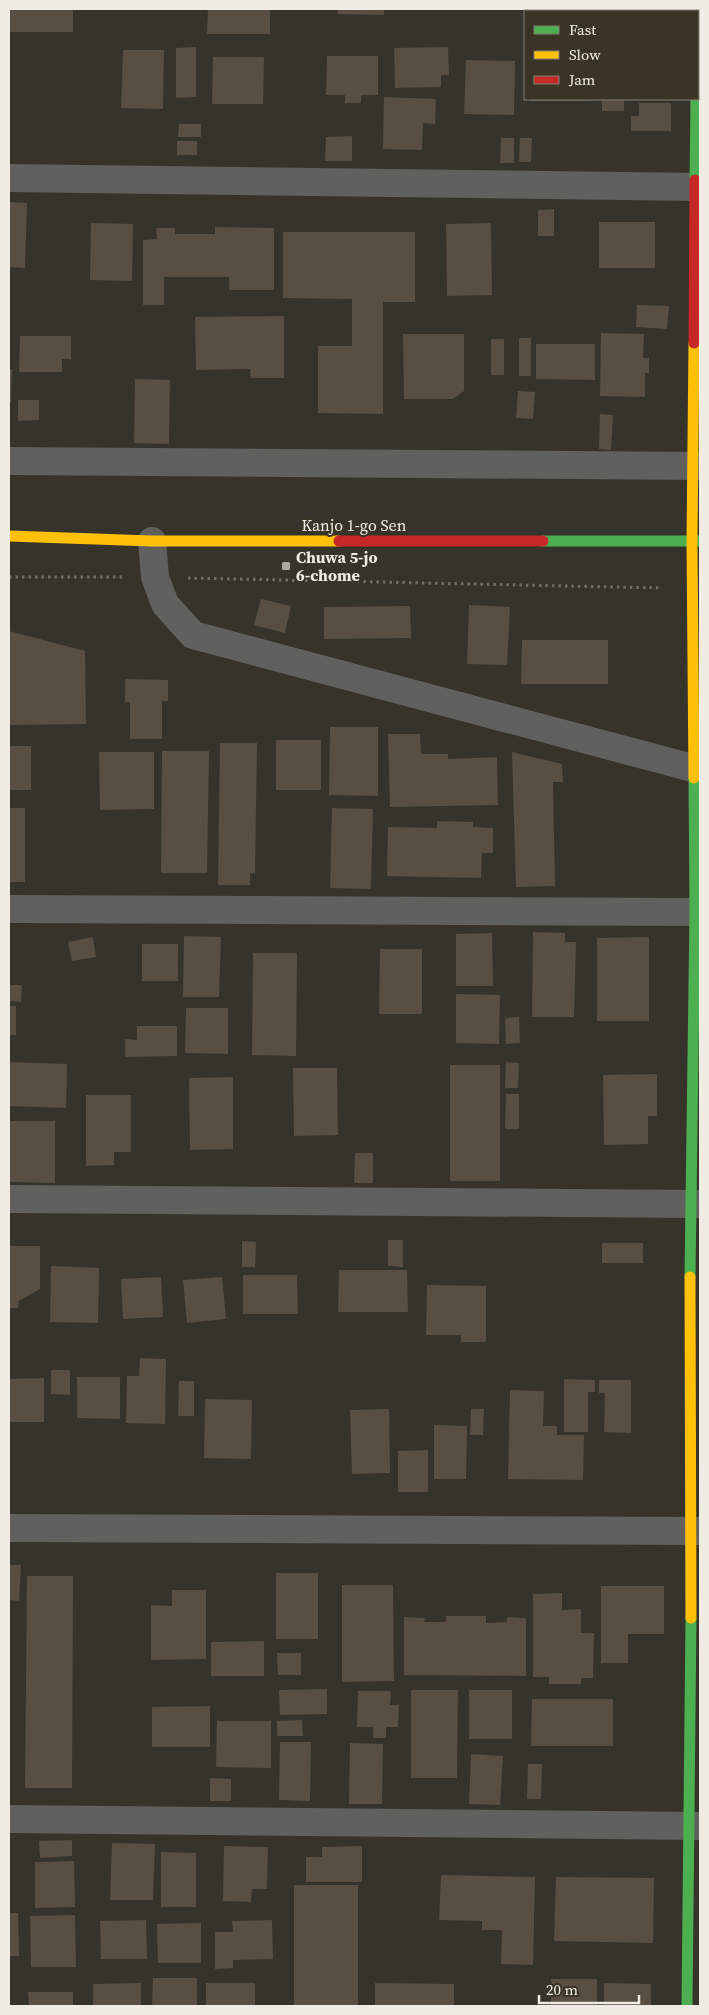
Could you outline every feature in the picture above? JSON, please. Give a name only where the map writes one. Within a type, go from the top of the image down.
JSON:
[{"type":"street","points":[[687,2006],[694,1826],[696,1531],[695,912],[697,769],[694,588],[697,466],[696,100]]},
{"type":"street","points":[[9,178],[697,187]]},
{"type":"street","points":[[9,462],[697,466]]},
{"type":"street","name":"Kanjo 1-go Sen","points":[[9,536],[152,541],[696,542]]},
{"type":"street","points":[[152,541],[155,578],[166,604],[192,635],[697,769]]},
{"type":"street","points":[[9,909],[695,912]]},
{"type":"street","points":[[9,1199],[695,1204]]},
{"type":"street","points":[[9,1528],[696,1531]]},
{"type":"street","points":[[9,1819],[694,1826]]},
{"type":"path","points":[[9,577],[694,588]]},
{"type":"building","points":[[9,9],[73,9],[73,32],[9,32]]},
{"type":"building","points":[[208,9],[270,9],[270,34],[207,34]]},
{"type":"building","points":[[338,9],[384,9],[384,15],[338,14]]},
{"type":"building","points":[[533,9],[562,9],[562,10]]},
{"type":"building","points":[[571,9],[596,9],[596,10]]},
{"type":"building","points":[[196,47],[196,97],[176,98],[176,48]]},
{"type":"building","points":[[448,47],[449,75],[441,75],[441,87],[395,88],[394,48]]},
{"type":"building","points":[[123,50],[164,50],[163,109],[121,108]]},
{"type":"building","points":[[327,56],[378,56],[378,95],[361,95],[361,103],[345,103],[345,95],[326,95]]},
{"type":"building","points":[[213,57],[264,57],[263,104],[212,104]]},
{"type":"building","points":[[466,60],[515,61],[514,115],[464,114]]},
{"type":"building","points":[[384,97],[436,99],[435,124],[423,123],[422,150],[383,149]]},
{"type":"building","points":[[530,100],[591,100],[591,101]]},
{"type":"building","points":[[602,100],[624,100],[624,111],[602,111]]},
{"type":"building","points":[[639,103],[671,103],[671,131],[631,131],[631,116],[639,116]]},
{"type":"building","points":[[179,124],[201,124],[201,137],[178,137]]},
{"type":"building","points":[[352,136],[352,161],[325,161],[326,137]]},
{"type":"building","points":[[501,138],[514,138],[514,163],[500,163]]},
{"type":"building","points":[[520,138],[532,138],[531,162],[519,162]]},
{"type":"building","points":[[177,141],[197,141],[197,155],[177,155]]},
{"type":"building","points":[[9,202],[27,203],[25,268],[9,267]]},
{"type":"building","points":[[554,209],[554,236],[538,236],[538,210]]},
{"type":"building","points":[[599,222],[655,222],[655,268],[599,268]]},
{"type":"building","points":[[91,223],[133,224],[132,281],[90,280]]},
{"type":"building","points":[[491,223],[492,295],[447,296],[446,224]]},
{"type":"building","points":[[215,227],[274,228],[274,290],[229,290],[229,277],[164,277],[164,305],[143,305],[143,240],[157,239],[156,228],[175,228],[175,234],[215,234]]},
{"type":"building","points":[[283,232],[415,232],[415,302],[383,302],[383,414],[318,413],[318,346],[352,346],[352,299],[283,298]]},
{"type":"building","points":[[637,305],[669,306],[667,329],[636,327]]},
{"type":"building","points":[[284,316],[284,378],[251,378],[250,369],[196,370],[195,317]]},
{"type":"building","points":[[601,333],[644,334],[643,358],[649,358],[649,373],[645,373],[645,397],[600,396]]},
{"type":"building","points":[[403,334],[464,334],[464,391],[453,399],[404,399]]},
{"type":"building","points":[[20,336],[71,336],[71,359],[62,359],[62,372],[19,372]]},
{"type":"building","points":[[519,338],[531,338],[531,376],[519,376]]},
{"type":"building","points":[[491,339],[504,339],[504,375],[491,375]]},
{"type":"building","points":[[536,344],[595,344],[595,380],[536,379]]},
{"type":"building","points":[[9,369],[12,369],[11,402],[9,402]]},
{"type":"building","points":[[135,379],[170,380],[169,444],[134,443]]},
{"type":"building","points":[[518,391],[535,392],[533,419],[516,418]]},
{"type":"building","points":[[18,400],[39,400],[39,420],[18,421]]},
{"type":"building","points":[[600,414],[613,415],[611,450],[599,449]]},
{"type":"building","points":[[261,599],[291,606],[285,633],[254,625]]},
{"type":"building","points":[[469,605],[510,607],[507,665],[467,664]]},
{"type":"building","points":[[410,606],[411,638],[324,639],[324,607]]},
{"type":"building","points":[[9,631],[85,651],[86,724],[9,725]]},
{"type":"building","points":[[522,640],[608,640],[608,684],[521,684]]},
{"type":"building","points":[[125,679],[168,680],[168,701],[162,701],[162,739],[130,739],[130,702],[125,702]]},
{"type":"building","points":[[330,727],[378,727],[378,796],[329,795]]},
{"type":"building","points":[[388,734],[420,734],[421,754],[448,754],[448,759],[497,757],[498,805],[390,807]]},
{"type":"building","points":[[276,740],[321,740],[321,790],[276,790]]},
{"type":"building","points":[[220,743],[257,743],[255,873],[250,874],[250,885],[218,885]]},
{"type":"building","points":[[9,746],[31,746],[31,790],[9,790]]},
{"type":"building","points":[[162,751],[209,751],[207,873],[161,873]]},
{"type":"building","points":[[99,752],[154,752],[154,809],[100,810]]},
{"type":"building","points":[[512,752],[562,764],[563,782],[553,782],[555,886],[516,887]]},
{"type":"building","points":[[9,808],[25,808],[25,882],[9,882]]},
{"type":"building","points":[[332,808],[373,809],[371,889],[330,888]]},
{"type":"building","points":[[437,821],[473,822],[473,827],[493,828],[493,853],[482,853],[481,878],[387,876],[388,827],[437,828]]},
{"type":"building","points":[[533,932],[565,933],[565,942],[576,942],[574,1017],[532,1017]]},
{"type":"building","points":[[492,933],[493,986],[456,986],[456,934]]},
{"type":"building","points":[[184,936],[221,937],[219,997],[183,997]]},
{"type":"building","points":[[93,937],[96,957],[72,961],[68,942]]},
{"type":"building","points":[[649,937],[649,1021],[597,1021],[597,938]]},
{"type":"building","points":[[142,944],[178,944],[178,981],[142,981]]},
{"type":"building","points":[[380,949],[422,949],[422,1014],[379,1014]]},
{"type":"building","points":[[253,953],[297,953],[296,1056],[252,1055]]},
{"type":"building","points":[[9,985],[22,985],[21,1002],[9,1001]]},
{"type":"building","points":[[456,994],[500,995],[499,1044],[456,1043]]},
{"type":"building","points":[[9,1006],[16,1006],[16,1035],[9,1035]]},
{"type":"building","points":[[186,1008],[228,1008],[228,1054],[185,1053]]},
{"type":"building","points":[[519,1017],[520,1043],[506,1044],[505,1018]]},
{"type":"building","points":[[137,1026],[177,1026],[177,1056],[125,1057],[125,1039],[137,1040]]},
{"type":"building","points":[[9,1062],[67,1064],[66,1108],[9,1106]]},
{"type":"building","points":[[506,1062],[519,1063],[518,1088],[505,1088]]},
{"type":"building","points":[[450,1065],[500,1065],[500,1181],[450,1181]]},
{"type":"building","points":[[293,1068],[337,1068],[338,1135],[294,1136]]},
{"type":"building","points":[[657,1074],[657,1116],[648,1116],[648,1144],[604,1145],[603,1075]]},
{"type":"building","points":[[233,1077],[233,1149],[190,1150],[189,1078]]},
{"type":"building","points":[[506,1094],[519,1094],[519,1129],[505,1129]]},
{"type":"building","points":[[86,1095],[131,1095],[131,1152],[114,1152],[114,1165],[86,1166]]},
{"type":"building","points":[[9,1121],[55,1121],[55,1183],[9,1182]]},
{"type":"building","points":[[355,1153],[373,1153],[373,1183],[354,1183]]},
{"type":"building","points":[[388,1240],[403,1240],[403,1267],[388,1266]]},
{"type":"building","points":[[242,1241],[256,1242],[255,1267],[242,1267]]},
{"type":"building","points":[[602,1243],[643,1243],[643,1263],[602,1263]]},
{"type":"building","points":[[9,1246],[40,1246],[40,1289],[19,1301],[18,1308],[9,1308]]},
{"type":"building","points":[[51,1266],[99,1268],[98,1323],[50,1322]]},
{"type":"building","points":[[339,1270],[407,1270],[408,1312],[338,1312]]},
{"type":"building","points":[[243,1275],[297,1275],[298,1314],[243,1314]]},
{"type":"building","points":[[161,1277],[163,1317],[123,1319],[121,1279]]},
{"type":"building","points":[[222,1277],[226,1319],[187,1323],[183,1280]]},
{"type":"building","points":[[427,1285],[486,1286],[486,1342],[461,1342],[461,1335],[426,1335]]},
{"type":"building","points":[[140,1358],[166,1359],[165,1424],[126,1423],[127,1376],[139,1376]]},
{"type":"building","points":[[51,1370],[70,1370],[70,1395],[51,1394]]},
{"type":"building","points":[[77,1377],[120,1377],[120,1419],[77,1418]]},
{"type":"building","points":[[44,1378],[44,1422],[9,1422],[9,1379]]},
{"type":"building","points":[[564,1379],[595,1380],[595,1392],[588,1392],[588,1432],[564,1432]]},
{"type":"building","points":[[599,1380],[631,1380],[631,1433],[604,1432],[605,1393],[599,1393]]},
{"type":"building","points":[[179,1381],[194,1381],[194,1416],[178,1416]]},
{"type":"building","points":[[510,1390],[544,1391],[543,1426],[557,1426],[557,1435],[584,1435],[583,1480],[508,1479]]},
{"type":"building","points":[[205,1399],[252,1400],[251,1459],[204,1458]]},
{"type":"building","points":[[389,1409],[390,1473],[352,1474],[350,1410]]},
{"type":"building","points":[[471,1409],[484,1409],[483,1435],[470,1435]]},
{"type":"building","points":[[434,1425],[467,1426],[466,1479],[434,1479]]},
{"type":"building","points":[[428,1450],[428,1492],[398,1492],[398,1451]]},
{"type":"building","points":[[9,1565],[21,1565],[19,1601],[9,1600]]},
{"type":"building","points":[[276,1573],[318,1573],[318,1639],[276,1639]]},
{"type":"building","points":[[27,1576],[73,1576],[72,1788],[25,1788]]},
{"type":"building","points":[[342,1585],[393,1585],[394,1681],[342,1682]]},
{"type":"building","points":[[601,1586],[664,1586],[664,1634],[628,1634],[628,1663],[601,1663]]},
{"type":"building","points":[[172,1590],[206,1590],[206,1659],[151,1660],[151,1605],[172,1606]]},
{"type":"building","points":[[562,1593],[562,1610],[581,1609],[581,1633],[594,1633],[593,1678],[581,1678],[581,1684],[549,1684],[549,1677],[533,1677],[533,1594]]},
{"type":"building","points":[[446,1616],[486,1616],[486,1623],[507,1622],[507,1617],[526,1618],[526,1676],[404,1675],[404,1617],[425,1618],[424,1622],[446,1622]]},
{"type":"building","points":[[264,1641],[264,1676],[211,1676],[211,1642]]},
{"type":"building","points":[[277,1653],[301,1653],[301,1675],[278,1675]]},
{"type":"building","points":[[327,1689],[327,1714],[280,1715],[279,1690]]},
{"type":"building","points":[[411,1690],[458,1690],[457,1778],[411,1778]]},
{"type":"building","points":[[469,1690],[512,1690],[512,1739],[469,1739]]},
{"type":"building","points":[[358,1691],[391,1691],[390,1705],[399,1705],[398,1727],[386,1727],[386,1738],[373,1738],[373,1727],[357,1727]]},
{"type":"building","points":[[532,1699],[613,1699],[613,1746],[531,1746]]},
{"type":"building","points":[[210,1706],[210,1747],[152,1747],[152,1707]]},
{"type":"building","points":[[302,1720],[303,1736],[277,1736],[277,1721]]},
{"type":"building","points":[[217,1721],[271,1721],[271,1768],[216,1767]]},
{"type":"building","points":[[280,1742],[311,1742],[310,1801],[279,1800]]},
{"type":"building","points":[[350,1743],[383,1744],[382,1804],[349,1804]]},
{"type":"building","points":[[471,1754],[503,1756],[500,1805],[469,1804]]},
{"type":"building","points":[[528,1764],[542,1764],[541,1799],[527,1799]]},
{"type":"building","points":[[210,1778],[231,1779],[231,1801],[210,1801]]},
{"type":"building","points":[[72,1840],[72,1856],[40,1858],[39,1841]]},
{"type":"building","points":[[112,1843],[155,1844],[153,1900],[110,1900]]},
{"type":"building","points":[[224,1846],[268,1847],[267,1889],[252,1889],[251,1902],[223,1901]]},
{"type":"building","points":[[362,1846],[362,1882],[306,1882],[306,1857],[322,1857],[322,1847]]},
{"type":"building","points":[[161,1852],[196,1853],[196,1907],[161,1907]]},
{"type":"building","points":[[74,1861],[75,1907],[35,1908],[35,1862]]},
{"type":"building","points":[[441,1875],[535,1877],[533,1965],[501,1964],[502,1930],[482,1930],[482,1921],[439,1920]]},
{"type":"building","points":[[556,1877],[654,1878],[653,1943],[554,1941]]},
{"type":"building","points":[[294,1885],[358,1885],[358,2006],[294,2006]]},
{"type":"building","points":[[9,1913],[18,1913],[19,1956],[9,1956]]},
{"type":"building","points":[[75,1915],[76,1967],[31,1967],[30,1916]]},
{"type":"building","points":[[146,1920],[147,1959],[101,1959],[100,1921]]},
{"type":"building","points":[[272,1920],[273,1959],[233,1960],[233,1968],[215,1969],[215,1932],[233,1932],[232,1921]]},
{"type":"building","points":[[201,1923],[201,1963],[158,1963],[157,1924]]},
{"type":"building","points":[[153,1978],[197,1978],[197,2006],[152,2006]]},
{"type":"building","points":[[551,1979],[597,1979],[597,2006],[551,2006]]},
{"type":"building","points":[[141,1983],[141,2006],[93,2006],[93,1984]]},
{"type":"building","points":[[206,1983],[255,1983],[255,2006],[206,2006]]},
{"type":"building","points":[[375,1983],[454,1984],[454,2006],[375,2006]]},
{"type":"building","points":[[604,1983],[651,1984],[651,2006],[604,2006]]},
{"type":"building","points":[[28,1992],[73,1992],[73,2006],[29,2006]]},
{"type":"traffic: fast","points":[[695,180],[696,100]]},
{"type":"traffic: fast","points":[[543,541],[700,541]]},
{"type":"traffic: fast","points":[[690,1277],[695,912],[694,778]]},
{"type":"traffic: fast","points":[[687,2006],[691,1618]]},
{"type":"traffic: slow","points":[[694,343],[692,542],[694,778]]},
{"type":"traffic: slow","points":[[9,536],[152,541],[339,541]]},
{"type":"traffic: slow","points":[[690,1277],[691,1618]]},
{"type":"traffic: jam","points":[[694,343],[695,180]]},
{"type":"traffic: jam","points":[[339,541],[543,541]]},
{"type":"place","name":"Chuwa 5-jo 6-chome","points":[[286,566]]}]
